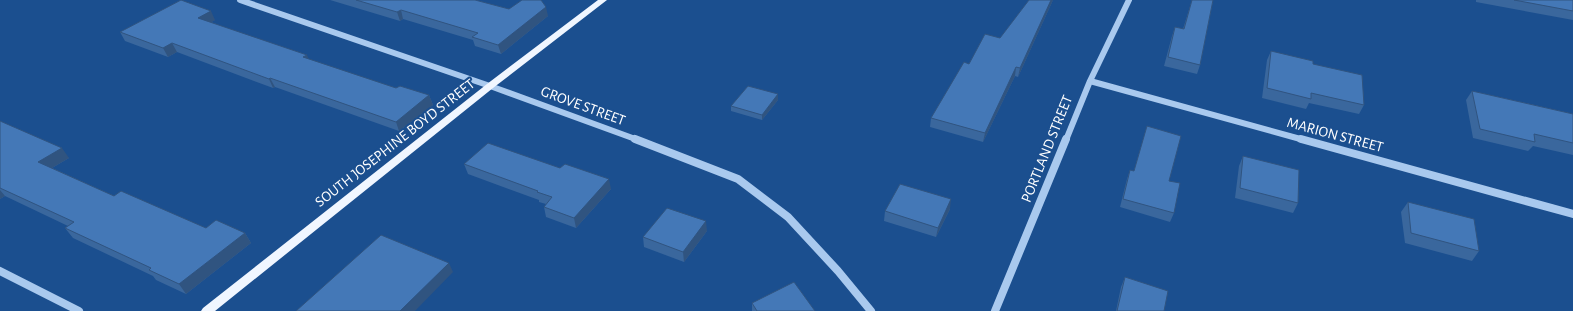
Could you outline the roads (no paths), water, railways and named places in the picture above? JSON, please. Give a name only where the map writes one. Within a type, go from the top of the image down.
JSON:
[{"type":"main road","name":"SOUTH JOSEPHINE BOYD STREET","points":[[207,311],[490,86],[603,0]]},
{"type":"street","name":"GROVE STREET","points":[[240,0],[490,86],[630,137],[738,179],[788,217],[838,271],[871,311]]},
{"type":"street","name":"PORTLAND STREET","points":[[995,311],[1090,81],[1129,0]]},
{"type":"street","name":"MARION STREET","points":[[1090,81],[1573,214]]},
{"type":"street","points":[[0,271],[79,311]]}]
